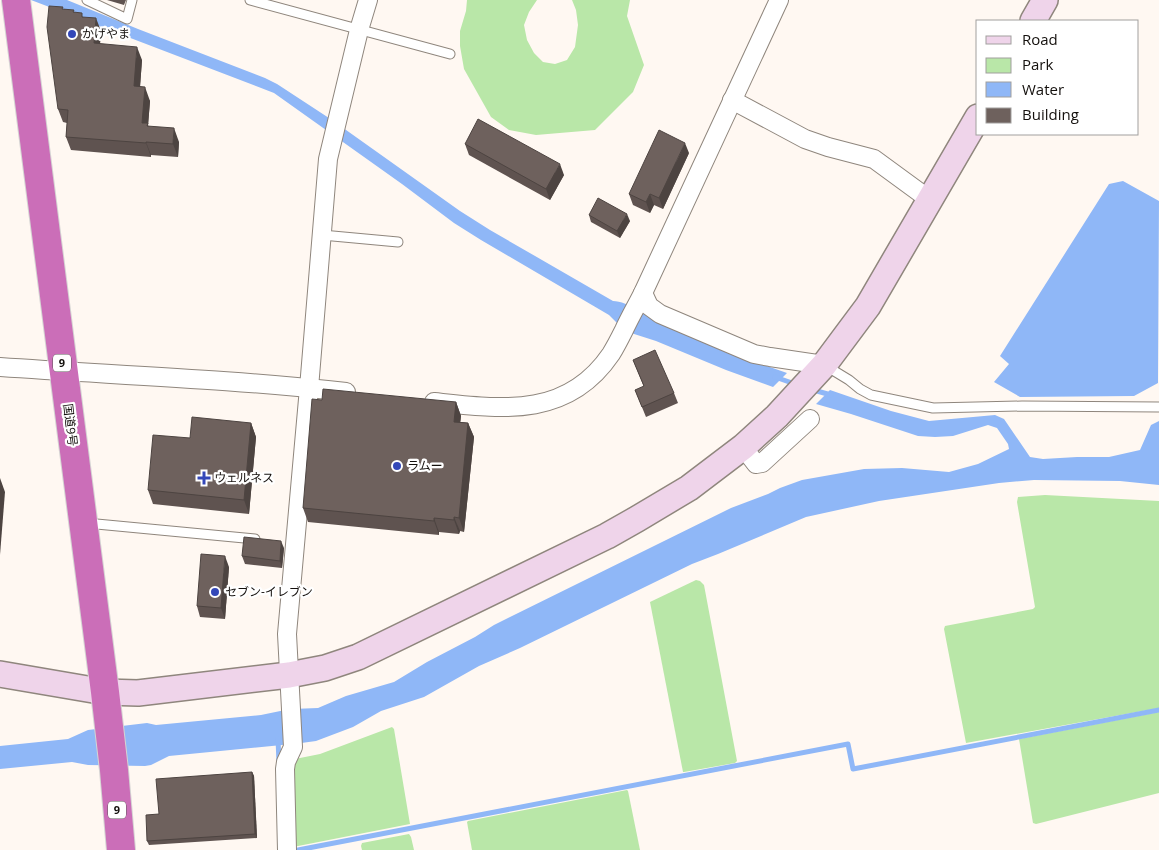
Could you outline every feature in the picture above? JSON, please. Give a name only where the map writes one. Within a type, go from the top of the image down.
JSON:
[{"type":"highway","name":"国道9号","points":[[16,0],[105,692],[114,770],[120,850]]},
{"type":"street","points":[[287,850],[285,769],[293,744],[288,634],[290,542],[309,388],[328,159],[368,0]]},
{"type":"street","points":[[416,400],[504,408],[546,403],[576,388],[599,369],[611,354],[643,292],[778,0]]},
{"type":"street","points":[[1034,20],[1045,0]]},
{"type":"street","points":[[732,100],[805,138],[828,147],[874,159],[930,200]]},
{"type":"street","points":[[0,674],[105,692],[138,692],[289,675],[324,668],[358,657],[579,550],[637,519],[689,488],[743,447],[777,416],[819,370],[868,306],[976,120]]},
{"type":"street","points":[[643,292],[649,306],[660,314],[754,354],[806,361],[819,370]]},
{"type":"street","points":[[0,366],[358,393]]},
{"type":"street","points":[[743,447],[756,464],[762,463],[810,419]]},
{"type":"lane","points":[[87,0],[127,19],[132,0]]},
{"type":"lane","points":[[250,0],[450,54]]},
{"type":"lane","points":[[322,235],[398,242]]},
{"type":"lane","points":[[819,370],[834,370],[871,395],[933,408],[1022,406],[1159,407]]},
{"type":"lane","points":[[83,523],[266,540]]},
{"type":"green space","points":[[467,0],[537,0],[529,12],[524,25],[527,40],[534,53],[543,62],[555,64],[567,60],[575,47],[578,25],[576,10],[572,0],[630,0],[627,16],[644,65],[633,92],[595,130],[536,135],[509,130],[491,117],[464,69],[460,46],[460,31]]},
{"type":"green space","points":[[1045,495],[1159,501],[1159,708],[966,743],[944,629],[945,626],[1033,609],[1035,607],[1017,502],[1018,497]]},
{"type":"green space","points":[[696,580],[704,585],[737,761],[735,763],[683,772],[650,602]]},
{"type":"green space","points":[[1159,712],[1159,793],[1036,824],[1033,823],[1019,739]]},
{"type":"green space","points":[[392,727],[394,729],[410,824],[293,847],[291,773],[295,759],[320,754]]},
{"type":"green space","points":[[627,790],[640,850],[472,850],[468,821]]},
{"type":"green space","points":[[409,834],[414,850],[362,850],[362,843]]},
{"type":"water","points":[[31,0],[67,0],[265,78],[332,120],[460,211],[613,301],[632,306],[664,325],[730,353],[787,373],[773,387],[631,333],[609,315],[454,223],[274,93]]},
{"type":"water","points":[[1123,181],[1159,201],[1158,383],[1134,396],[1020,397],[994,382],[1009,364],[1000,356],[1109,184]]},
{"type":"water","points":[[830,390],[891,411],[929,421],[995,415],[1004,419],[1030,457],[1043,459],[1109,457],[1140,450],[1151,425],[1159,421],[1159,485],[1120,481],[1034,480],[999,483],[879,501],[806,517],[692,564],[479,666],[424,697],[381,711],[353,727],[316,741],[294,744],[292,709],[318,708],[346,696],[394,682],[494,625],[731,508],[802,480],[864,469],[902,468],[949,472],[978,464],[1009,449],[1008,444],[997,428],[988,425],[953,436],[918,436],[816,404]]},
{"type":"water","points":[[290,709],[292,744],[169,756],[145,766],[88,765],[72,762],[0,769],[0,746],[68,739],[88,730],[147,723],[156,725],[261,715]]},
{"type":"building","points":[[49,6],[74,10],[73,12],[82,13],[82,17],[96,18],[94,43],[137,47],[134,86],[145,87],[142,123],[148,123],[147,126],[174,128],[173,144],[66,137],[68,110],[58,109],[47,27]]},
{"type":"building","points":[[478,119],[560,164],[546,189],[465,144]]},
{"type":"building","points":[[659,130],[685,143],[659,198],[650,194],[646,202],[629,194]]},
{"type":"building","points":[[598,198],[627,214],[617,231],[589,215]]},
{"type":"building","points":[[655,350],[674,393],[642,407],[635,390],[644,386],[633,360]]},
{"type":"building","points":[[323,389],[456,402],[454,422],[468,423],[459,518],[454,517],[454,520],[434,518],[434,521],[303,508],[312,399],[322,400]]},
{"type":"building","name":"ウェルネス","points":[[192,417],[251,423],[244,500],[148,490],[153,435],[190,438]]},
{"type":"building","points":[[244,537],[281,541],[280,561],[242,556]]},
{"type":"building","name":"セブン-イレブン","points":[[201,554],[225,556],[221,608],[197,606]]},
{"type":"building","points":[[252,772],[255,834],[147,841],[146,815],[159,814],[156,779]]},
{"type":"waterway","points":[[775,377],[795,384]]},
{"type":"waterway","points":[[810,389],[831,395]]},
{"type":"waterway","points":[[298,850],[848,744],[853,769],[1159,710]]},
{"type":"waterway","points":[[278,739],[279,763]]},
{"type":"place","name":"かげやま","points":[[72,34]]},
{"type":"place","name":"ラムー","points":[[397,466]]},
{"type":"place","name":"ウェルネス","points":[[204,478]]},
{"type":"place","name":"セブン-イレブン","points":[[215,592]]}]
